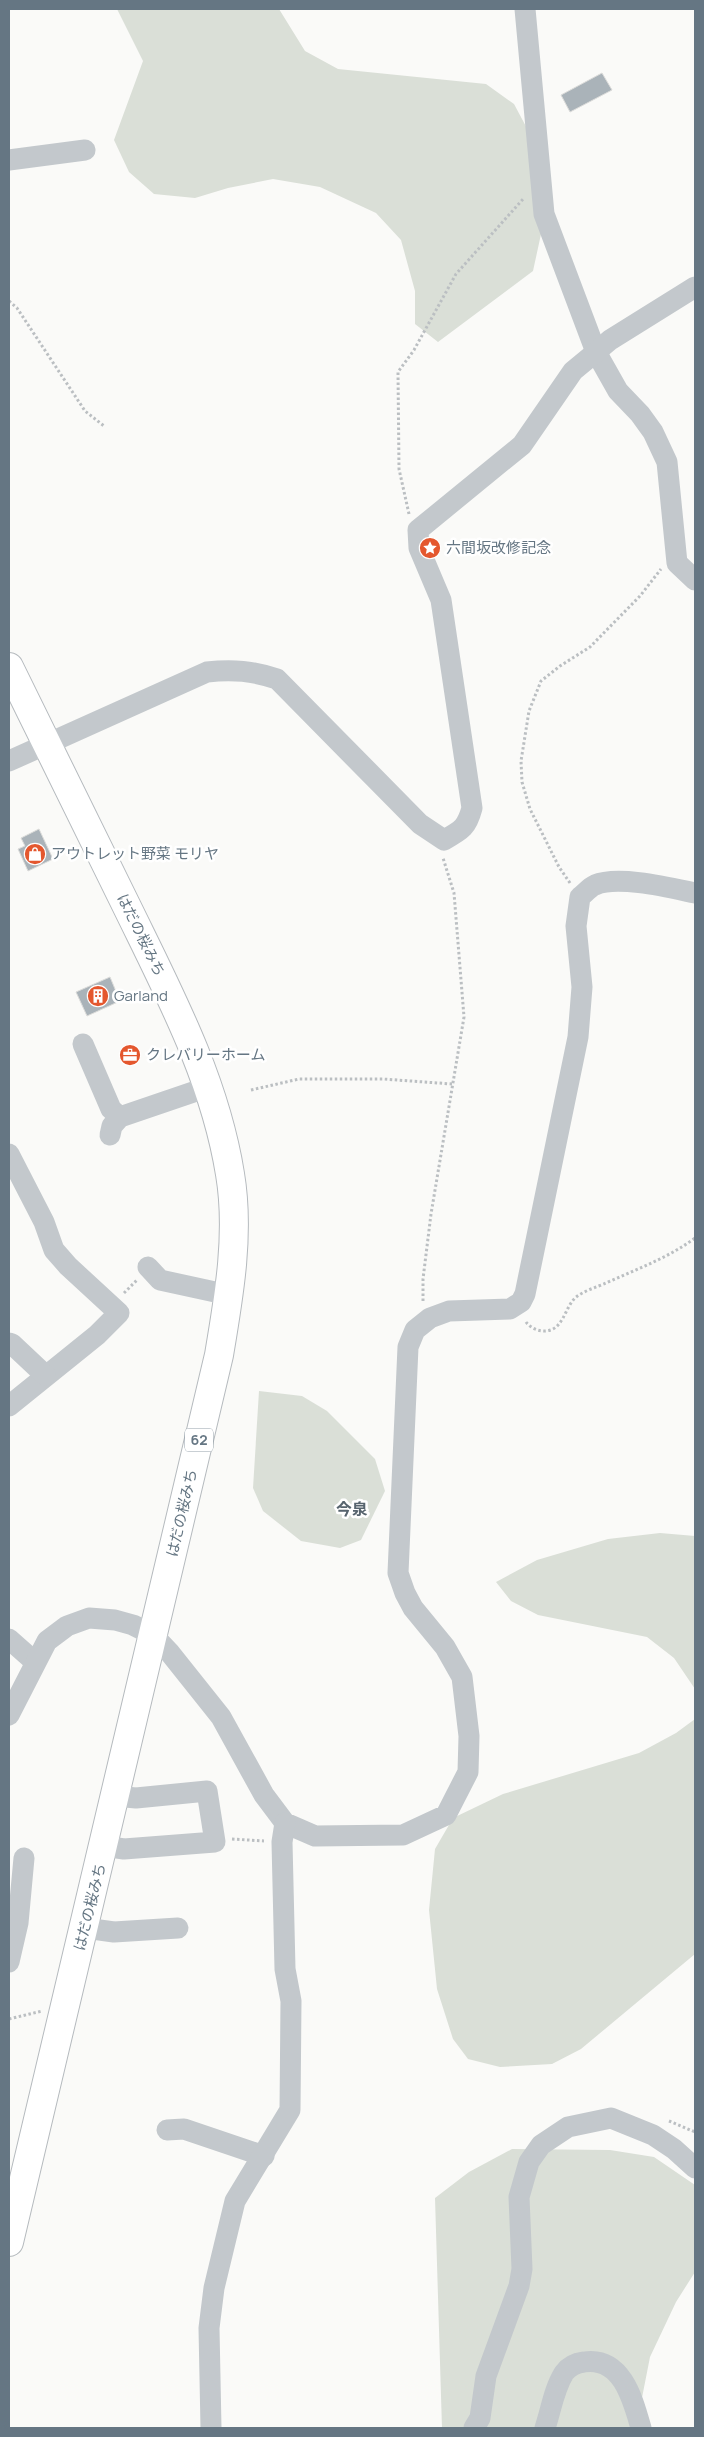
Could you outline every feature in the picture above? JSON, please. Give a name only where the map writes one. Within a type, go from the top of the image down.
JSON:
[{"type":"main road","name":"はだの桜みち","points":[[9,667],[184,1022],[208,1087],[230,1175],[233,1221],[229,1295],[219,1355],[9,2242]]},
{"type":"street","points":[[525,9],[539,180],[544,214],[596,352],[618,391],[640,414],[653,432],[667,462],[677,563],[695,580]]},
{"type":"street","points":[[9,160],[85,150]]},
{"type":"street","points":[[9,761],[207,672],[233,669],[256,672],[277,679],[420,824],[438,838],[444,840],[459,832],[468,823],[472,808],[442,600],[419,548],[418,530],[522,445],[573,372],[610,340],[695,287]]},
{"type":"street","points":[[9,1715],[47,1641],[67,1626],[89,1618],[115,1620],[133,1625],[153,1635],[170,1653],[221,1717],[264,1795],[285,1823],[314,1836],[404,1835],[446,1815],[468,1772],[469,1736],[462,1678],[445,1647],[413,1608],[398,1573],[408,1347],[415,1330],[449,1311],[510,1309],[517,1306],[525,1294],[578,1037],[582,987],[576,926],[580,897],[596,885],[619,882],[641,883],[695,892]]},
{"type":"street","points":[[83,1044],[111,1109],[115,1126],[208,1087]]},
{"type":"street","points":[[9,1154],[44,1222],[54,1250],[68,1266],[119,1313],[97,1335],[9,1406]]},
{"type":"street","points":[[148,1268],[160,1280],[229,1295]]},
{"type":"street","points":[[9,1343],[45,1376]]},
{"type":"street","points":[[9,1639],[35,1662]]},
{"type":"street","points":[[104,1846],[124,1849],[215,1842],[207,1791],[136,1798],[116,1796]]},
{"type":"street","points":[[211,2428],[209,2328],[214,2288],[236,2201],[290,2110],[291,2001],[285,1969],[282,1842],[285,1823]]},
{"type":"street","points":[[9,1962],[24,1858]]},
{"type":"street","points":[[84,1928],[114,1932],[178,1928]]},
{"type":"street","points":[[474,2428],[480,2418],[486,2376],[519,2286],[522,2269],[519,2197],[529,2162],[541,2145],[568,2127],[611,2118],[652,2135],[674,2149],[695,2168]]},
{"type":"street","points":[[179,2125],[264,2156]]},
{"type":"street","points":[[545,2428],[559,2382],[566,2371],[576,2363],[590,2361],[614,2369],[624,2382],[632,2398],[641,2428]]},
{"type":"path","points":[[418,530],[406,509],[399,469],[398,372],[414,350],[456,274],[539,180]]},
{"type":"path","points":[[9,301],[17,308],[85,411],[104,426]]},
{"type":"path","points":[[580,897],[559,867],[530,809],[522,782],[520,760],[529,711],[541,681],[554,670],[590,647],[640,596],[675,551]]},
{"type":"path","points":[[423,1324],[423,1279],[427,1240],[464,1017],[463,983],[454,893],[438,838]]},
{"type":"path","points":[[251,1090],[299,1078],[383,1079],[452,1084]]},
{"type":"path","points":[[517,1306],[531,1328],[543,1331],[551,1330],[558,1325],[575,1298],[637,1268],[662,1259],[695,1238]]},
{"type":"path","points":[[110,1306],[148,1268]]},
{"type":"path","points":[[234,1840],[258,1841]]},
{"type":"path","points":[[9,2019],[42,2011]]},
{"type":"shaded area","points":[[117,9],[279,9],[305,51],[338,69],[486,84],[514,104],[530,134],[543,225],[533,271],[438,342],[415,324],[415,291],[401,240],[376,213],[320,187],[273,179],[228,188],[195,198],[154,194],[129,172],[114,140],[143,61]]},
{"type":"shaded area","points":[[259,1391],[302,1396],[327,1411],[375,1459],[385,1491],[361,1540],[340,1548],[301,1541],[263,1511],[253,1488]]},
{"type":"shaded area","points":[[660,1533],[695,1536],[695,1689],[674,1658],[647,1637],[538,1615],[511,1601],[496,1582],[537,1560],[608,1539]]},
{"type":"shaded area","points":[[695,1719],[695,1954],[581,2049],[552,2064],[500,2067],[468,2059],[453,2039],[437,1989],[429,1910],[435,1849],[453,1818],[503,1794],[639,1753],[676,1733]]},
{"type":"shaded area","points":[[512,2149],[610,2150],[654,2157],[695,2185],[695,2272],[676,2302],[650,2357],[639,2413],[644,2428],[442,2428],[435,2198],[469,2172]]},
{"type":"building","points":[[602,73],[612,90],[570,112],[561,95]]},
{"type":"building","name":"アウトレット野菜 モリヤ","points":[[39,829],[53,859],[28,871],[18,849],[25,846],[21,838]]},
{"type":"building","name":"Garland","points":[[110,977],[120,1001],[87,1016],[76,992]]},
{"type":"place","name":"六間坂改修記念","points":[[430,548]]},
{"type":"place","name":"アウトレット野菜 モリヤ","points":[[35,854]]},
{"type":"place","name":"Garland","points":[[98,996]]},
{"type":"place","name":"クレバリーホーム","points":[[130,1055]]},
{"type":"district","name":"今泉","points":[[352,1509]]}]
